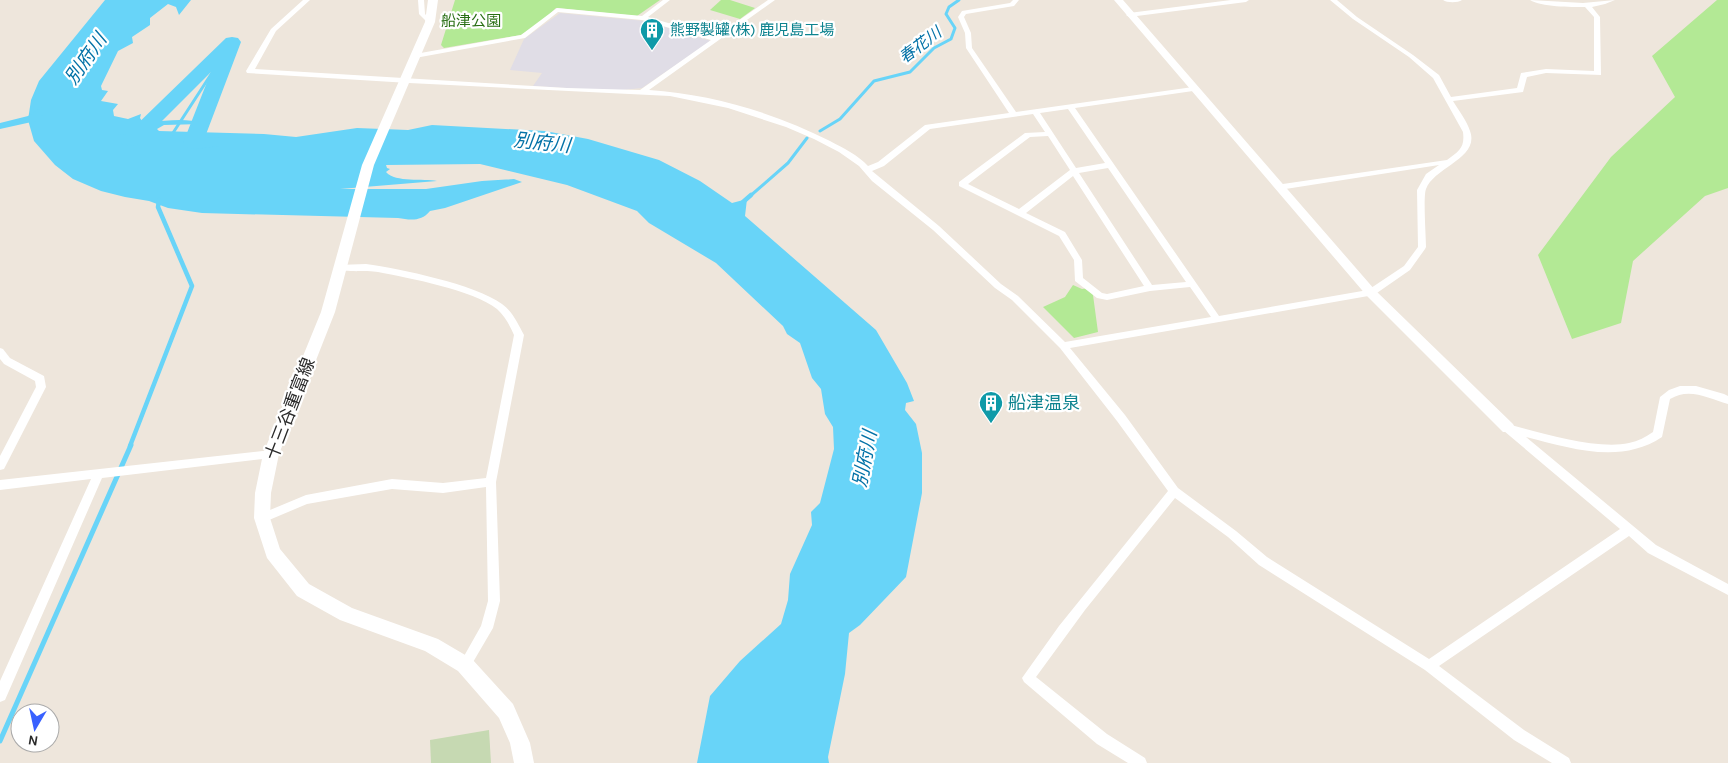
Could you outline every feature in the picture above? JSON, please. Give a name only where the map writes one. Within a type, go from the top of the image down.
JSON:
[{"type":"main road","name":"十三谷重富線","points":[[433,0],[430,22],[368,165],[338,268],[328,312],[271,454],[263,493],[262,518],[273,553],[303,590],[346,614],[431,645],[465,665],[506,711],[520,743],[524,763]]},
{"type":"street","points":[[307,0],[273,30],[250,72],[403,82],[610,93],[642,92],[686,96],[776,121],[844,151],[869,169],[876,179],[936,228],[998,286],[1015,298],[1063,346],[1121,418],[1174,491],[1232,534],[1262,561],[1429,666],[1519,735],[1564,763]]},
{"type":"street","points":[[421,0],[422,14],[430,22]]},
{"type":"street","points":[[642,18],[667,0]]},
{"type":"street","points":[[642,92],[772,0]]},
{"type":"street","points":[[1014,114],[969,48],[968,33],[961,17],[964,12],[1012,5],[1016,0]]},
{"type":"street","points":[[1118,0],[1193,90],[1371,293],[1508,428],[1652,549],[1728,590]]},
{"type":"street","points":[[1129,15],[1246,0]]},
{"type":"street","points":[[1333,0],[1338,0]]},
{"type":"street","points":[[1063,346],[1216,318],[1371,293],[1407,268],[1422,248],[1421,190],[1429,176],[1462,153],[1468,142],[1467,132],[1436,77],[1420,63],[1333,0]]},
{"type":"street","points":[[1446,0],[1459,0]]},
{"type":"street","points":[[1533,0],[1586,4],[1600,4],[1612,0]]},
{"type":"street","points":[[1450,99],[1520,90],[1524,75],[1534,72],[1598,73],[1597,17],[1586,4]]},
{"type":"street","points":[[414,56],[522,37],[557,10],[642,18],[717,40]]},
{"type":"street","points":[[869,169],[881,164],[928,127],[1193,90]]},
{"type":"street","points":[[1070,106],[1216,318]]},
{"type":"street","points":[[1035,111],[1150,288]]},
{"type":"street","points":[[1051,134],[1028,135],[962,184],[1062,234],[1078,260],[1078,279],[1100,296],[1150,288],[1194,284]]},
{"type":"street","points":[[1279,188],[1449,162]]},
{"type":"street","points":[[1020,213],[1074,171],[1111,165]]},
{"type":"street","points":[[338,268],[364,267],[384,269],[466,291],[499,306],[512,321],[519,335],[491,482],[494,601],[487,628],[480,644],[465,665]]},
{"type":"street","points":[[0,352],[3,363],[40,379],[41,387],[0,466]]},
{"type":"street","points":[[1508,428],[1592,446],[1626,448],[1643,444],[1658,434],[1666,397],[1674,390],[1690,389],[1708,392],[1728,400]]},
{"type":"street","points":[[0,485],[271,454]]},
{"type":"street","points":[[0,696],[104,473]]},
{"type":"street","points":[[262,518],[306,500],[392,484],[443,488],[491,482]]},
{"type":"street","points":[[1140,763],[1102,739],[1028,678],[1058,634],[1079,613],[1174,491]]},
{"type":"street","points":[[1429,666],[1630,529]]},
{"type":"shaded area","points":[[560,13],[645,21],[711,41],[642,88],[613,91],[533,86],[542,73],[510,70],[524,39]]},
{"type":"green space","name":"船津公園","points":[[455,0],[660,0],[637,16],[556,8],[540,23],[521,35],[444,48],[441,45]]},
{"type":"green space","points":[[721,0],[730,0],[755,8],[740,19],[710,10]]},
{"type":"green space","points":[[1717,0],[1728,0],[1728,188],[1705,196],[1633,261],[1621,323],[1572,339],[1538,255],[1611,157],[1675,97],[1652,56]]},
{"type":"green space","points":[[1073,285],[1082,289],[1088,288],[1093,295],[1098,332],[1074,338],[1043,307],[1065,297]]},
{"type":"green space","points":[[489,730],[491,763],[431,763],[430,740]]},
{"type":"water","points":[[105,0],[191,0],[179,15],[176,7],[168,4],[150,18],[150,25],[132,37],[133,43],[118,51],[101,86],[102,90],[108,91],[101,101],[118,104],[113,110],[114,116],[128,119],[141,114],[140,118],[142,121],[188,120],[202,124],[164,125],[157,129],[159,131],[264,134],[296,137],[357,128],[408,130],[432,125],[545,131],[588,139],[659,160],[700,181],[732,203],[747,199],[745,216],[876,330],[907,383],[914,401],[906,403],[905,410],[916,424],[922,453],[922,493],[906,577],[860,625],[849,633],[845,674],[828,757],[829,763],[697,763],[710,696],[740,661],[781,624],[788,600],[790,574],[812,525],[811,512],[820,503],[834,449],[833,427],[825,414],[821,389],[812,378],[800,343],[787,334],[783,326],[716,263],[649,223],[637,211],[567,185],[480,164],[386,165],[390,169],[386,172],[396,178],[437,181],[340,189],[426,189],[482,181],[514,179],[522,182],[445,208],[430,211],[419,219],[411,220],[398,218],[202,213],[168,208],[149,201],[101,191],[73,179],[55,165],[34,141],[28,120],[31,100],[39,81]]},
{"type":"waterway","name":"春花川","points":[[820,131],[840,119],[874,81],[910,72],[934,48],[951,39],[955,28],[946,14],[949,7],[959,0]]},
{"type":"waterway","points":[[171,136],[232,42]]},
{"type":"waterway","name":"別府川","points":[[215,142],[193,143],[232,42]]},
{"type":"waterway","name":"別府川","points":[[124,139],[132,140],[227,47]]},
{"type":"waterway","points":[[0,126],[32,119],[44,109]]},
{"type":"waterway","name":"春花川","points":[[749,197],[788,163],[807,138]]},
{"type":"waterway","name":"春花川","points":[[743,202],[751,195]]},
{"type":"waterway","points":[[130,446],[192,286],[158,207],[159,200]]},
{"type":"waterway","points":[[0,741],[131,445]]},
{"type":"place","name":"熊野製罐(株) 鹿児島工場","points":[[652,51]]},
{"type":"place","name":"船津温泉","points":[[991,424]]}]
